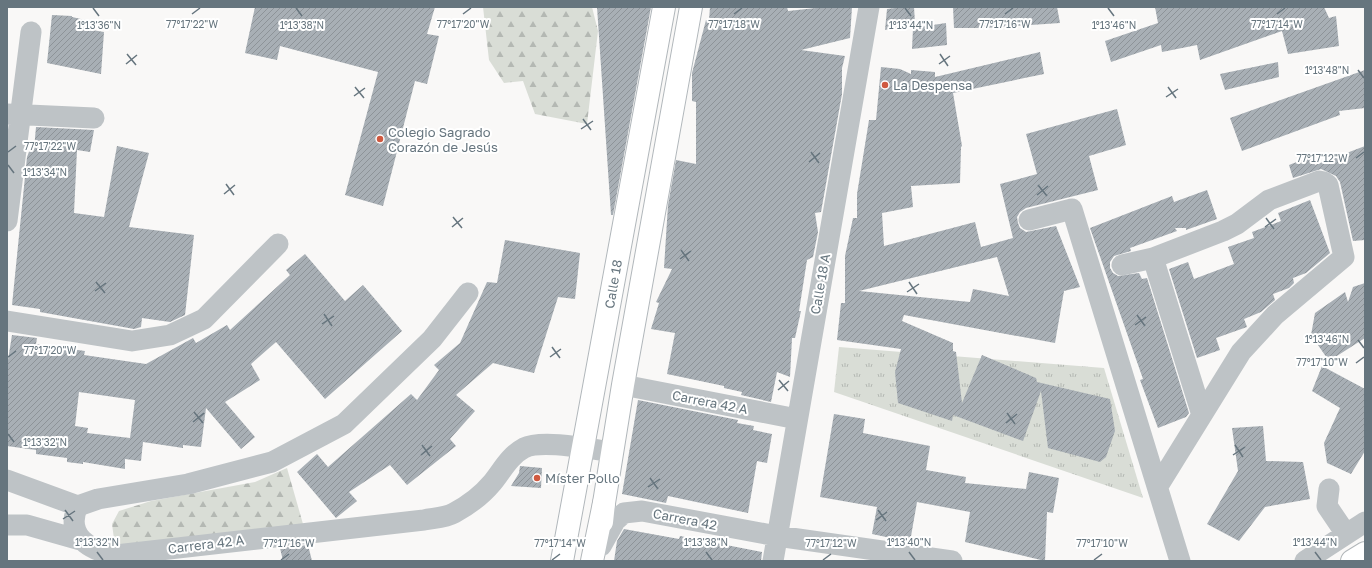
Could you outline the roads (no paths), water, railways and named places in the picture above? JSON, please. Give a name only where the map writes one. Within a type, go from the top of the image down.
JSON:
[{"type":"main road","name":"Calle 18","points":[[562,561],[664,7]]},
{"type":"main road","points":[[598,556],[604,503],[623,385],[691,7]]},
{"type":"main road","points":[[1352,561],[1365,553]]},
{"type":"street","name":"Calle 18 A","points":[[773,561],[869,7]]},
{"type":"street","points":[[7,221],[14,114],[31,32]]},
{"type":"street","points":[[14,114],[94,118]]},
{"type":"street","points":[[1122,265],[1153,258],[1223,231],[1237,224],[1269,200],[1319,181],[1328,185],[1344,257],[1275,316],[1241,352],[1158,486]]},
{"type":"street","points":[[1029,220],[1072,209],[1180,561]]},
{"type":"street","points":[[7,321],[132,341],[170,334],[204,319],[278,244]]},
{"type":"street","points":[[1153,258],[1202,415]]},
{"type":"street","points":[[7,480],[78,506],[98,499],[188,484],[272,462],[344,424],[432,339],[468,293]]},
{"type":"street","name":"Carrera 42 A","points":[[623,385],[797,419]]},
{"type":"street","name":"Carrera 42 A","points":[[7,525],[27,525],[80,540],[101,553],[116,555],[424,520],[452,514],[473,500],[491,484],[507,462],[525,448],[541,444],[612,452]]},
{"type":"street","points":[[1329,489],[1327,506],[1346,534]]},
{"type":"street","points":[[78,506],[73,515],[80,540]]},
{"type":"street","name":"Carrera 42","points":[[598,556],[615,521],[624,513],[642,511],[777,536],[952,561]]},
{"type":"street","points":[[1305,561],[1365,522]]},
{"type":"place","name":"La Despensa","points":[[885,85]]},
{"type":"place","name":"Colegio Sagrado Corazón de Jesús","points":[[380,139]]},
{"type":"place","name":"Míster Pollo","points":[[537,478]]}]
